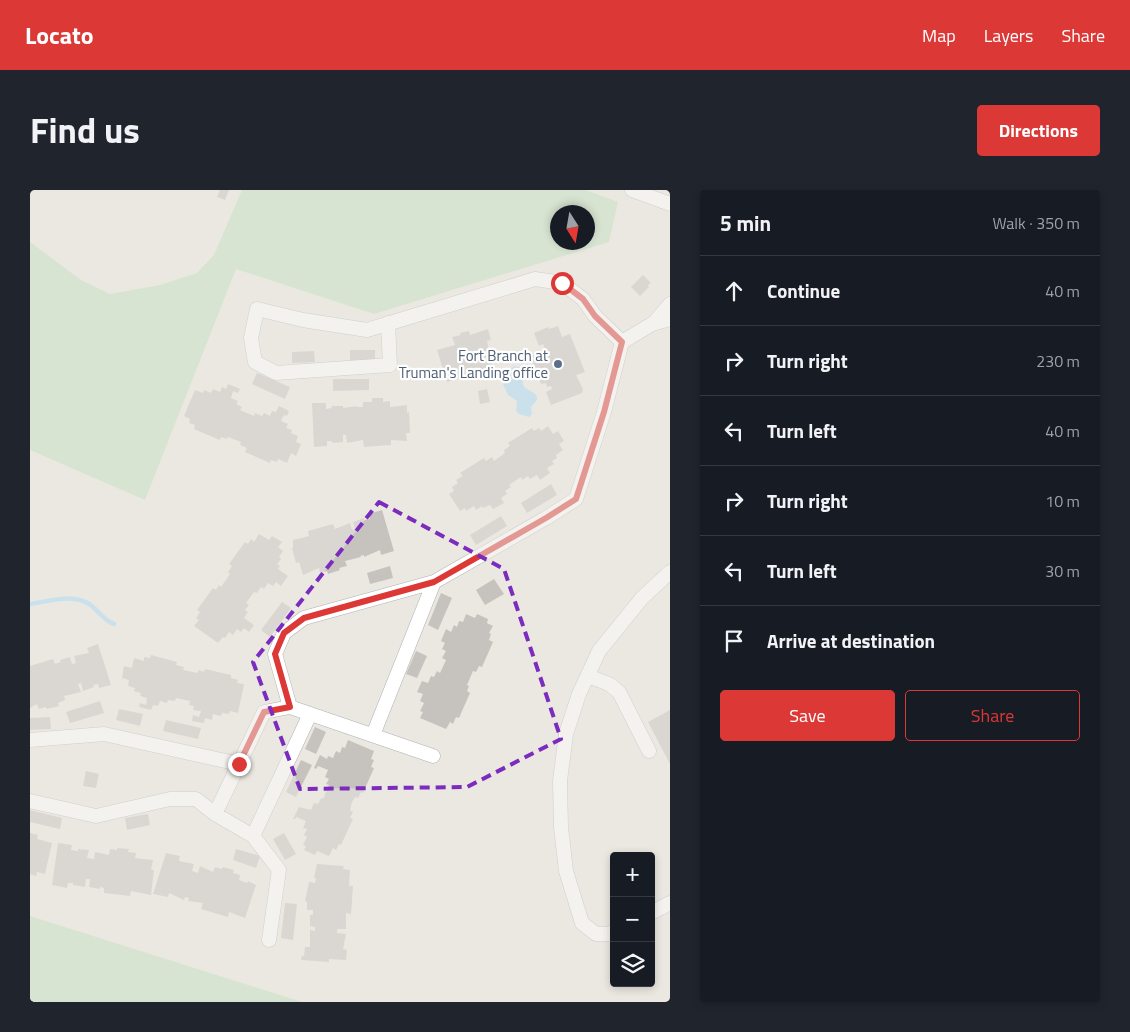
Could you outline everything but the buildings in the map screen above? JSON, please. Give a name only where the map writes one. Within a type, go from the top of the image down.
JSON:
[{"type":"street","points":[[636,192],[670,204]]},
{"type":"street","points":[[388,323],[390,365],[276,373],[255,362],[251,338],[257,309],[303,320],[367,330],[388,323],[535,279],[562,283],[583,299],[595,316],[622,342]]},
{"type":"street","points":[[652,324],[670,304]]},
{"type":"street","points":[[290,707],[275,654],[284,633],[304,618],[434,582],[576,499],[604,412],[622,342],[652,324],[670,319]]},
{"type":"street","points":[[610,933],[596,934],[582,923],[566,871],[561,827],[560,781],[566,734],[579,694],[599,651],[642,598],[670,572]]},
{"type":"street","points":[[373,734],[434,582]]},
{"type":"street","points":[[588,676],[609,684],[619,692],[649,751]]},
{"type":"street","points":[[215,814],[264,712],[290,707],[433,756]]},
{"type":"street","points":[[253,836],[310,714]]},
{"type":"street","points":[[30,740],[104,734],[239,764]]},
{"type":"street","points":[[30,801],[96,816],[170,799],[196,799],[215,814],[253,836],[279,870],[269,940]]},
{"type":"street","points":[[655,911],[670,903]]},
{"type":"highlighted area","points":[[379,502],[504,569],[561,739],[467,787],[300,789],[253,662]]},
{"type":"green space","points":[[242,190],[586,190],[618,202],[609,242],[595,246],[595,205],[550,205],[550,250],[583,250],[374,314],[236,269],[145,500],[30,450],[30,242],[81,280],[110,294],[160,285],[197,273],[214,255]]},
{"type":"green space","points":[[30,916],[302,1002],[30,1002]]},
{"type":"water","points":[[514,366],[525,369],[523,385],[537,397],[537,400],[531,407],[532,414],[529,417],[516,411],[517,401],[508,395],[503,384],[509,378],[510,370]]},
{"type":"waterway","points":[[30,604],[70,598],[78,599],[92,606],[105,619],[114,624]]},
{"type":"place","name":"Fort Branch at Truman's Landing office","points":[[558,364]]},
{"type":"route","points":[[239,764],[264,712],[290,707],[275,654],[284,633],[304,618],[434,582],[576,499],[604,412],[622,342],[595,316],[583,299],[562,283]]}]
